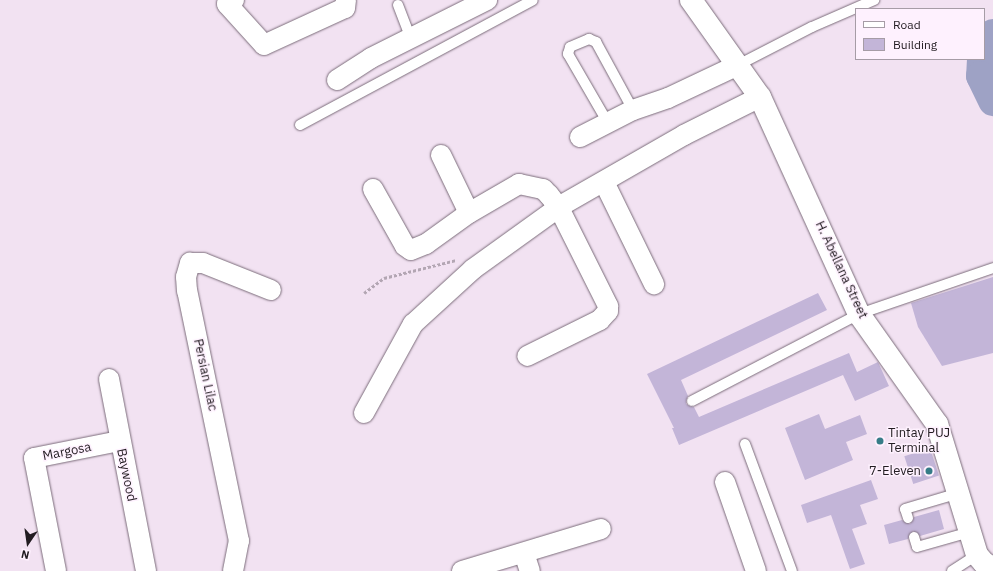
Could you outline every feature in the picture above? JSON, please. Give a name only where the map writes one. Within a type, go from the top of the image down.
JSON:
[{"type":"main road","name":"H. Abellana Street","points":[[691,0],[760,97],[859,314],[937,424],[970,532],[986,563]]},
{"type":"street","points":[[234,0],[227,4],[264,45],[345,8],[346,0]]},
{"type":"street","points":[[337,80],[371,58],[410,37],[486,0]]},
{"type":"street","points":[[580,137],[633,110],[668,98],[738,65]]},
{"type":"street","points":[[364,413],[413,324],[490,256],[559,208],[684,135],[760,97]]},
{"type":"street","points":[[441,155],[469,213]]},
{"type":"street","points":[[604,182],[654,284]]},
{"type":"street","points":[[373,189],[405,246],[412,250],[426,244],[469,213],[519,184],[543,189],[559,208],[608,306],[608,311],[600,320],[527,356]]},
{"type":"street","name":"Persian Lilac","points":[[233,571],[239,542],[187,291],[186,276],[190,263],[203,263],[271,290]]},
{"type":"street","name":"Baywood","points":[[109,379],[119,441],[146,571]]},
{"type":"street","name":"Margosa","points":[[56,571],[34,458],[119,441]]},
{"type":"street","points":[[725,482],[756,571]]},
{"type":"street","points":[[474,570],[527,562],[601,529]]},
{"type":"lane","points":[[300,125],[533,0]]},
{"type":"lane","points":[[856,8],[874,0]]},
{"type":"lane","points":[[398,5],[410,37]]},
{"type":"lane","points":[[738,65],[812,27],[855,8]]},
{"type":"lane","points":[[608,123],[568,54],[570,47],[589,39],[596,42],[633,110]]},
{"type":"lane","points":[[692,401],[859,314],[993,268]]},
{"type":"lane","points":[[745,444],[792,571]]},
{"type":"lane","points":[[908,518],[905,509],[959,493]]},
{"type":"lane","points":[[914,537],[917,547],[970,532]]},
{"type":"lane","points":[[952,571],[986,563]]},
{"type":"path","points":[[364,293],[384,278],[442,262],[490,256]]},
{"type":"building","points":[[993,277],[993,353],[942,366],[918,327],[911,303]]},
{"type":"building","points":[[818,293],[827,310],[681,380],[688,396],[686,404],[694,407],[699,417],[849,353],[857,372],[878,362],[889,386],[855,401],[843,375],[679,445],[672,428],[674,428],[647,374]]},
{"type":"building","points":[[819,414],[825,429],[860,415],[867,434],[846,442],[853,460],[805,480],[785,428]]},
{"type":"building","points":[[930,448],[939,476],[913,484],[904,456]]},
{"type":"building","points":[[871,480],[878,499],[860,505],[867,524],[852,529],[865,564],[850,569],[831,515],[807,523],[801,505]]},
{"type":"building","points":[[939,510],[944,529],[920,536],[913,531],[908,539],[889,544],[884,525],[902,520],[910,524],[914,517]]},
{"type":"waterway","points":[[985,44],[993,34]]},
{"type":"waterway","points":[[982,60],[981,76],[993,101]]},
{"type":"place","name":"Tintay PUJ Terminal","points":[[880,441]]},
{"type":"place","name":"7-Eleven","points":[[929,471]]}]
